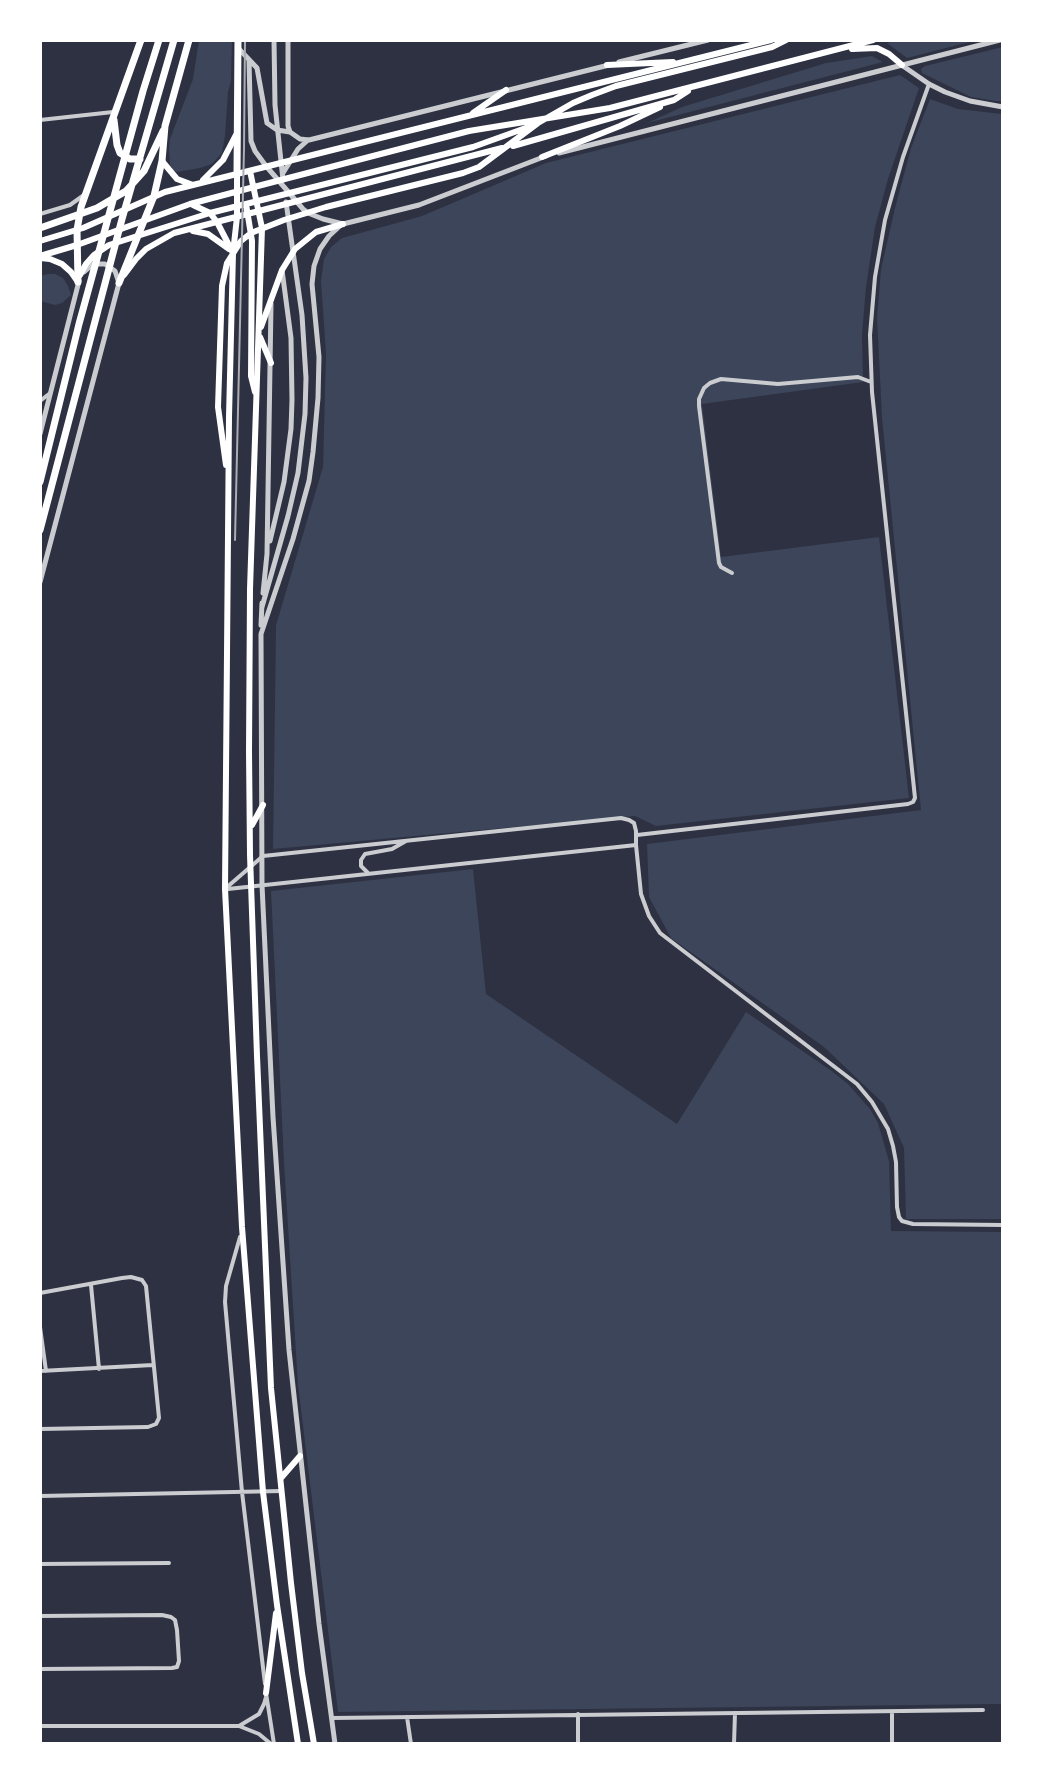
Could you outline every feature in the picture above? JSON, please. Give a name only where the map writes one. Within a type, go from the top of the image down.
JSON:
[{"type":"highway","points":[[78,282],[79,216],[141,40]]},
{"type":"highway","points":[[40,482],[79,324],[159,40]]},
{"type":"highway","points":[[40,530],[93,327],[174,40]]},
{"type":"highway","points":[[40,228],[108,203],[126,191],[144,171],[165,126],[189,40]]},
{"type":"highway","points":[[237,174],[238,44]]},
{"type":"highway","points":[[115,115],[120,153],[136,159],[153,151]]},
{"type":"highway","points":[[119,283],[154,196],[162,161],[165,126]]},
{"type":"main road","points":[[40,241],[77,230],[154,196],[196,184],[771,40]]},
{"type":"main road","points":[[233,253],[241,241],[262,228],[463,173],[489,161],[538,123],[573,103],[616,86],[772,47],[786,40]]},
{"type":"main road","points":[[40,257],[190,204],[278,180],[469,131],[610,108],[873,40]]},
{"type":"main road","points":[[817,55],[877,48],[902,65]]},
{"type":"main road","points":[[607,65],[685,62]]},
{"type":"main road","points":[[542,157],[620,126],[695,87]]},
{"type":"main road","points":[[469,115],[506,90]]},
{"type":"main road","points":[[119,283],[146,249],[174,233],[507,147],[674,100]]},
{"type":"main road","points":[[78,282],[81,271],[94,255],[109,245],[210,213],[473,147],[538,123]]},
{"type":"main road","points":[[196,184],[223,160],[237,132]]},
{"type":"main road","points":[[162,161],[177,179],[196,184]]},
{"type":"main road","points":[[250,171],[262,228],[250,589],[250,866],[271,1388],[300,1658],[314,1744]]},
{"type":"main road","points":[[237,174],[229,490],[225,889],[242,1227],[263,1492],[298,1744]]},
{"type":"main road","points":[[190,204],[210,213],[233,253]]},
{"type":"main road","points":[[246,204],[252,241],[251,376],[256,399]]},
{"type":"main road","points":[[271,363],[259,335],[282,270],[295,249],[308,237],[324,228],[343,224]]},
{"type":"main road","points":[[174,233],[195,231],[208,234],[233,253]]},
{"type":"main road","points":[[40,257],[62,264],[78,282]]},
{"type":"main road","points":[[250,828],[263,805]]},
{"type":"main road","points":[[281,1478],[300,1456]]},
{"type":"main road","points":[[266,1693],[277,1605]]},
{"type":"street","points":[[262,607],[298,473],[306,378],[302,315],[277,135],[274,40]]},
{"type":"street","points":[[288,40],[290,132]]},
{"type":"street","points":[[278,180],[303,143],[309,140],[708,40]]},
{"type":"street","points":[[261,634],[309,481],[319,357],[312,284],[314,266],[320,249],[343,224],[419,205],[542,157],[1000,40]]},
{"type":"street","points":[[238,44],[257,68],[266,121],[277,130],[309,140]]},
{"type":"street","points":[[249,60],[251,141],[258,156],[308,213],[343,224]]},
{"type":"street","points":[[902,65],[929,84],[970,101],[1003,107]]},
{"type":"street","points":[[637,835],[914,801],[871,382],[870,335],[875,277],[885,220],[929,84]]},
{"type":"street","points":[[40,120],[115,115]]},
{"type":"street","points":[[40,214],[70,205],[88,190]]},
{"type":"street","points":[[40,434],[78,282],[85,269],[93,264],[111,267],[119,283],[40,582]]},
{"type":"street","points":[[267,554],[284,482],[292,414],[291,338],[282,270]]},
{"type":"street","points":[[271,301],[267,554],[261,634],[262,885],[273,1117],[289,1350],[335,1744]]},
{"type":"street","points":[[732,573],[719,563],[699,406],[704,388],[721,379],[778,384],[858,377],[871,382]]},
{"type":"street","points":[[40,401],[49,394]]},
{"type":"street","points":[[225,889],[263,856],[621,818],[629,820],[637,835],[641,894],[649,916],[660,933],[857,1084],[872,1102],[888,1129],[893,1146],[897,1207],[902,1221],[913,1224],[1003,1225]]},
{"type":"street","points":[[368,873],[361,866],[365,854],[392,849],[408,840]]},
{"type":"street","points":[[225,889],[636,845]]},
{"type":"street","points":[[242,1227],[226,1286],[225,1302],[242,1492],[273,1744]]},
{"type":"street","points":[[40,1293],[131,1277],[142,1280],[146,1286],[159,1418],[153,1426],[40,1429]]},
{"type":"street","points":[[91,1285],[99,1369]]},
{"type":"street","points":[[40,1327],[43,1371],[154,1365]]},
{"type":"street","points":[[40,1496],[282,1491]]},
{"type":"street","points":[[40,1564],[169,1563]]},
{"type":"street","points":[[40,1616],[162,1615],[174,1618],[177,1630],[177,1667],[40,1669]]},
{"type":"street","points":[[239,1726],[259,1714],[266,1693]]},
{"type":"street","points":[[332,1718],[983,1710]]},
{"type":"street","points":[[892,1712],[892,1744]]},
{"type":"street","points":[[734,1744],[735,1713]]},
{"type":"street","points":[[578,1714],[578,1744]]},
{"type":"street","points":[[407,1717],[411,1744]]},
{"type":"street","points":[[40,1726],[239,1726],[273,1744]]},
{"type":"shaded area","points":[[199,40],[232,40],[225,136],[222,153],[212,164],[177,172],[170,164],[170,139],[193,79]]},
{"type":"shaded area","points":[[901,40],[977,40],[907,58],[887,43]]},
{"type":"shaded area","points":[[1003,47],[1003,101],[971,97],[922,73],[921,69],[925,66]]},
{"type":"shaded area","points":[[872,56],[883,62],[647,123],[682,107],[826,63]]},
{"type":"shaded area","points":[[900,75],[919,88],[875,227],[862,335],[863,382],[702,404],[721,557],[879,537],[909,798],[656,826],[635,816],[273,849],[276,625],[323,467],[326,354],[321,281],[324,259],[331,247],[342,238],[422,216],[546,163]]},
{"type":"shaded area","points":[[930,99],[958,109],[1002,114],[1003,117],[1003,1219],[906,1219],[904,1148],[884,1104],[824,1047],[671,938],[649,897],[647,844],[921,810],[882,418],[877,317],[881,269],[895,208],[911,148]]},
{"type":"shaded area","points":[[48,274],[63,278],[68,286],[71,295],[62,303],[55,305],[40,301],[40,276]]},
{"type":"shaded area","points":[[473,869],[486,994],[677,1124],[746,1012],[833,1072],[870,1109],[878,1123],[889,1161],[891,1231],[1003,1232],[1001,1704],[338,1712],[298,1385],[271,891]]},
{"type":"railway","points":[[235,540],[245,40]]}]
